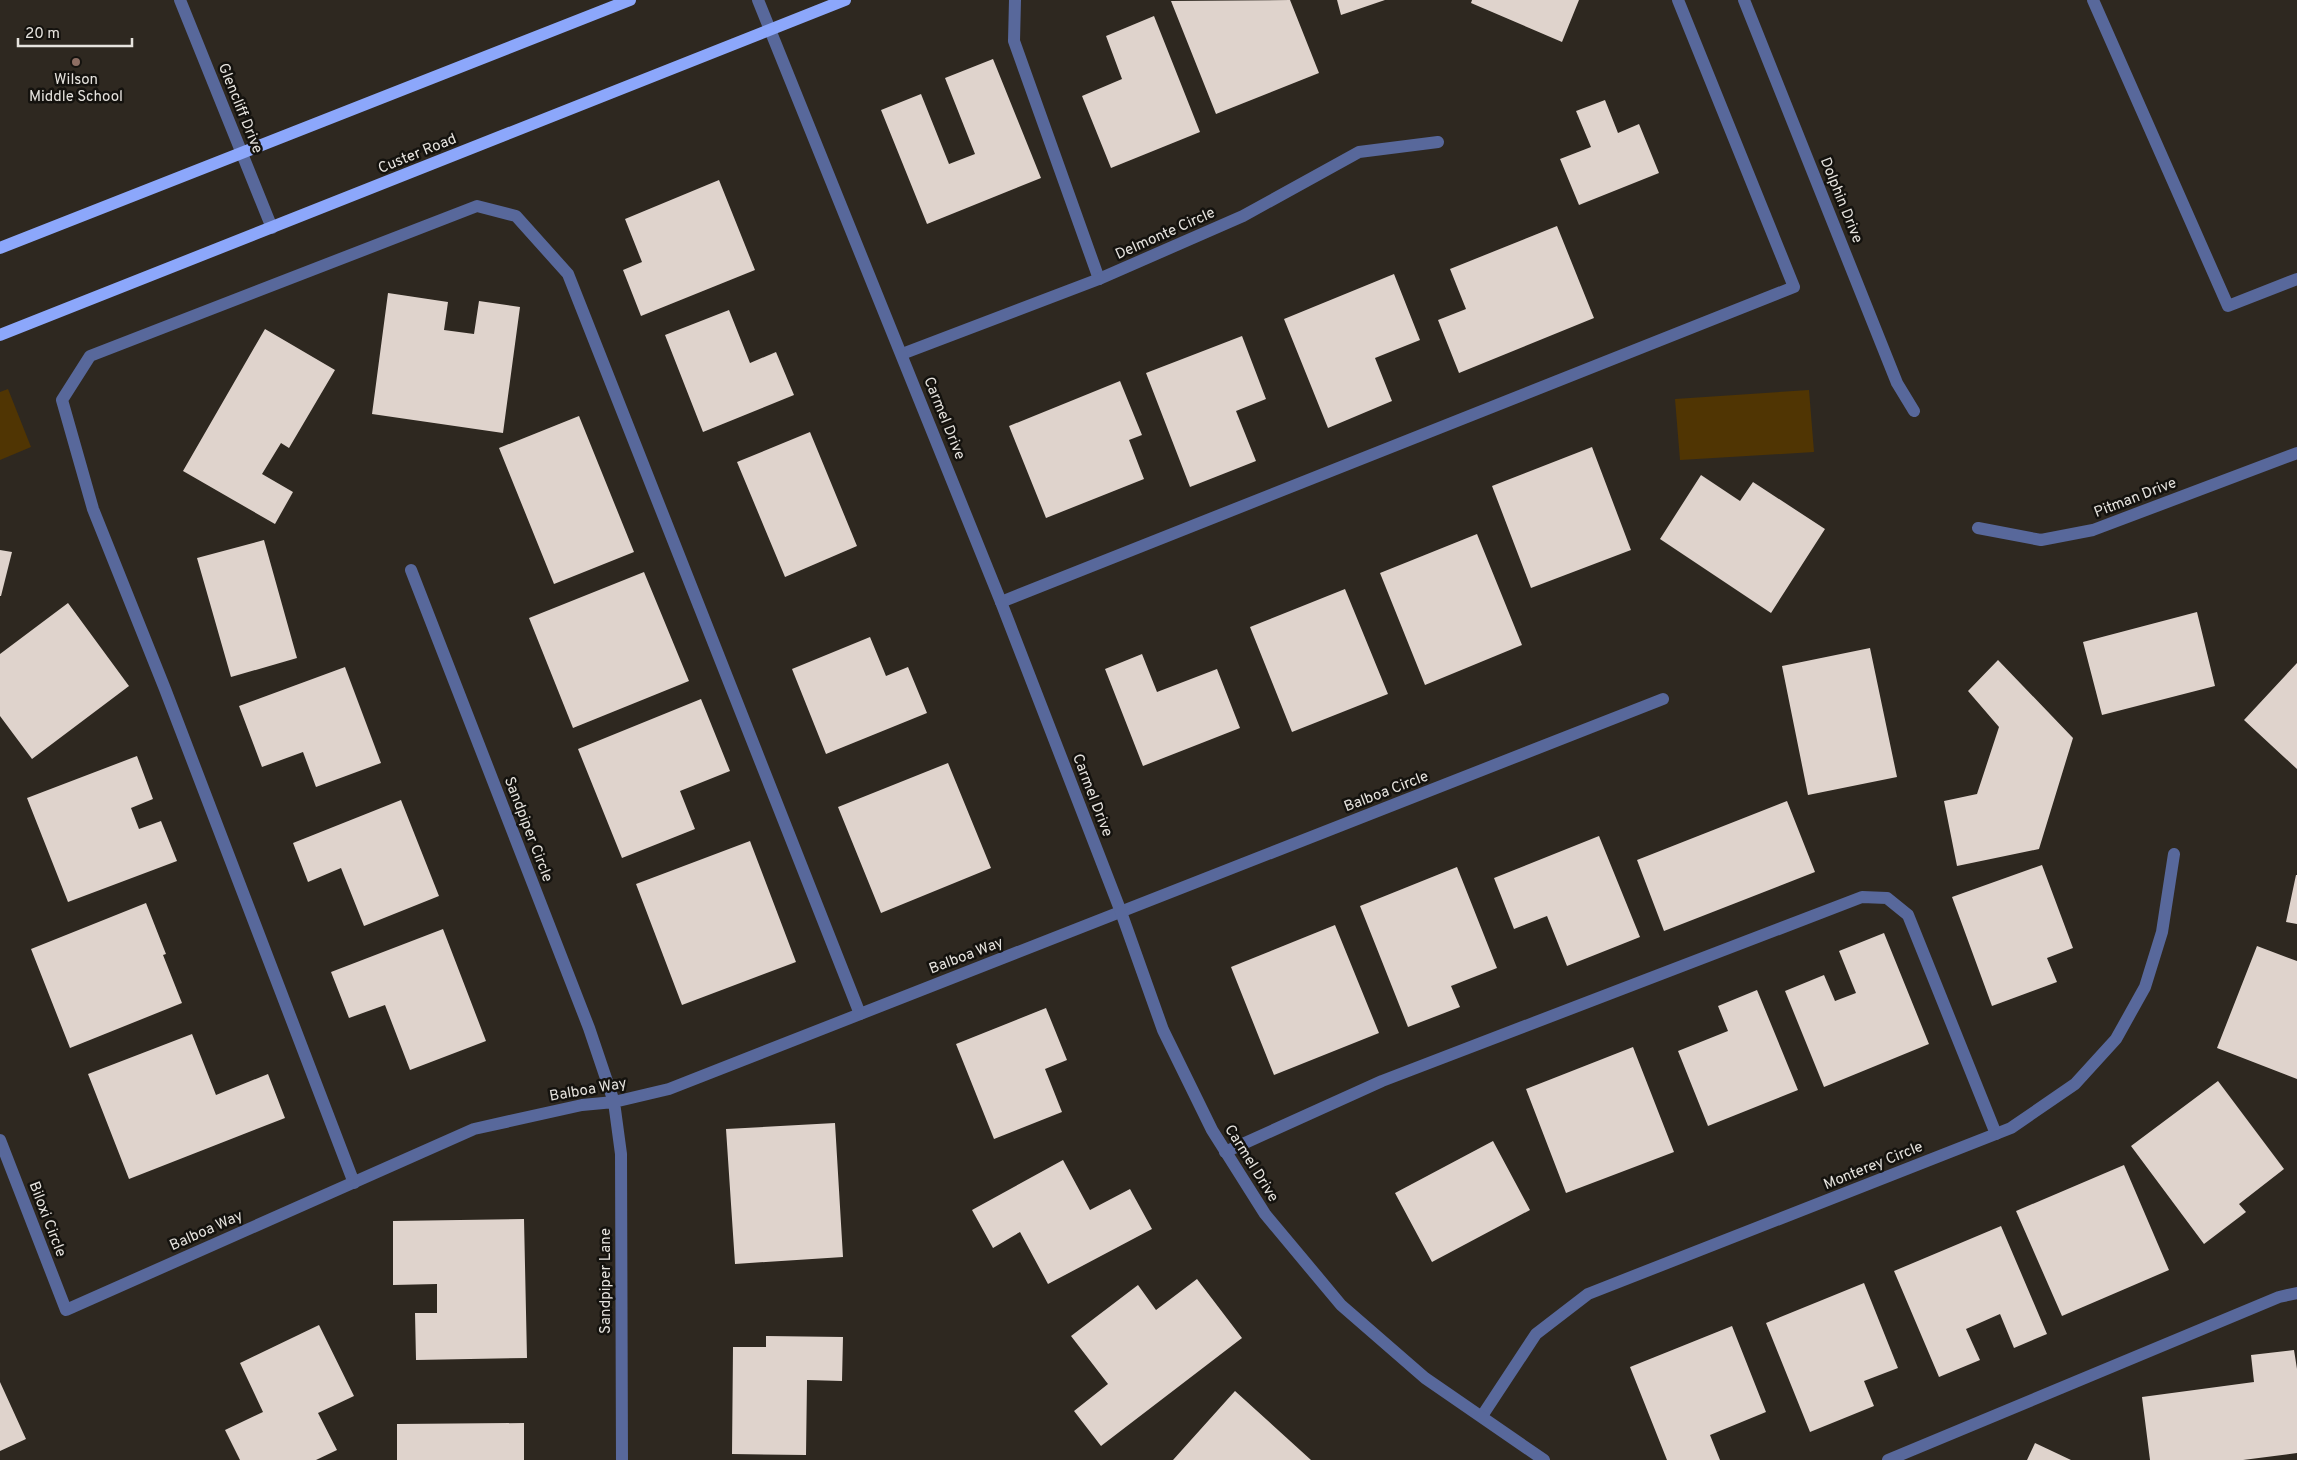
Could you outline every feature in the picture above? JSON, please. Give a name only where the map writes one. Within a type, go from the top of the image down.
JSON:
[{"type":"main road","points":[[0,248],[630,0]]},
{"type":"main road","name":"Custer Road","points":[[0,335],[845,0]]},
{"type":"street","name":"Glencliff Drive","points":[[180,0],[272,228]]},
{"type":"street","name":"Carmel Drive","points":[[758,0],[1001,602],[1121,912],[1163,1030],[1212,1130],[1265,1214],[1341,1304],[1425,1378],[1544,1460]]},
{"type":"street","points":[[1016,0],[1014,41],[1099,279]]},
{"type":"street","points":[[1001,602],[1794,287],[1678,0]]},
{"type":"street","name":"Dolphin Drive","points":[[1744,0],[1897,383],[1914,411]]},
{"type":"street","points":[[2094,0],[2228,306],[2297,279]]},
{"type":"street","name":"Delmonte Circle","points":[[902,354],[1099,279],[1243,216],[1359,152],[1438,142]]},
{"type":"street","points":[[354,1182],[166,689],[93,509],[62,400],[90,356],[478,206],[516,216],[568,274],[860,1014]]},
{"type":"street","name":"Pitman Drive","points":[[1978,528],[2040,540],[2093,530],[2297,453]]},
{"type":"street","name":"Sandpiper Circle","points":[[411,570],[589,1028],[614,1102]]},
{"type":"street","name":"Balboa Circle","points":[[1121,912],[1663,699]]},
{"type":"street","name":"Monterey Circle","points":[[1482,1416],[1536,1334],[1588,1294],[2010,1128],[2075,1084],[2116,1039],[2145,987],[2162,932],[2174,854]]},
{"type":"street","points":[[1225,1152],[1382,1081],[1862,897],[1887,898],[1908,915],[1996,1134]]},
{"type":"street","name":"Balboa Way","points":[[66,1310],[474,1129],[582,1105],[614,1102],[669,1089],[1121,912]]},
{"type":"street","name":"Sandpiper Lane","points":[[614,1102],[621,1154],[622,1460]]},
{"type":"street","name":"Biloxi Circle","points":[[0,1140],[66,1310]]},
{"type":"street","points":[[1888,1460],[2279,1297],[2297,1293]]},
{"type":"shaded area","points":[[8,389],[31,447],[0,460],[0,392]]},
{"type":"shaded area","points":[[1809,390],[1814,452],[1680,460],[1675,399]]},
{"type":"building","points":[[1290,0],[1319,73],[1216,114],[1171,1]]},
{"type":"building","points":[[1337,0],[1385,0],[1341,15]]},
{"type":"building","points":[[1472,0],[1579,0],[1562,42],[1471,3]]},
{"type":"building","points":[[1154,16],[1200,132],[1111,168],[1082,96],[1122,79],[1106,36]]},
{"type":"building","points":[[993,59],[1041,178],[927,224],[881,110],[921,94],[949,164],[975,154],[945,78]]},
{"type":"building","points":[[1605,100],[1618,133],[1639,124],[1659,173],[1579,205],[1560,159],[1591,147],[1576,111]]},
{"type":"building","points":[[719,180],[755,270],[641,316],[623,270],[642,262],[625,219]]},
{"type":"building","points":[[1557,226],[1594,318],[1459,373],[1438,320],[1466,309],[1450,269]]},
{"type":"building","points":[[1394,274],[1420,340],[1375,358],[1392,401],[1328,428],[1284,319]]},
{"type":"building","points":[[388,293],[448,302],[444,330],[474,334],[479,301],[520,307],[503,433],[372,414]]},
{"type":"building","points":[[729,310],[750,363],[776,352],[794,395],[703,432],[665,335]]},
{"type":"building","points":[[265,329],[335,370],[289,448],[281,443],[262,474],[293,492],[275,524],[183,471]]},
{"type":"building","points":[[1242,336],[1266,399],[1236,411],[1256,461],[1190,487],[1146,373]]},
{"type":"building","points":[[1120,381],[1142,435],[1129,440],[1144,479],[1046,518],[1009,426]]},
{"type":"building","points":[[579,416],[634,552],[554,584],[499,448]]},
{"type":"building","points":[[810,432],[857,546],[785,577],[737,462]]},
{"type":"building","points":[[1592,447],[1631,550],[1531,588],[1492,486]]},
{"type":"building","points":[[1701,475],[1740,501],[1753,482],[1825,529],[1771,613],[1660,539]]},
{"type":"building","points":[[1477,534],[1522,645],[1425,685],[1380,573]]},
{"type":"building","points":[[264,540],[297,658],[231,677],[197,558]]},
{"type":"building","points":[[0,550],[12,552],[1,596],[0,596]]},
{"type":"building","points":[[644,572],[689,681],[573,728],[529,618]]},
{"type":"building","points":[[1345,589],[1388,694],[1292,732],[1250,627]]},
{"type":"building","points":[[68,603],[129,686],[32,759],[0,716],[0,654]]},
{"type":"building","points":[[2197,612],[2215,686],[2102,715],[2083,642]]},
{"type":"building","points":[[870,637],[886,676],[908,667],[927,713],[826,754],[792,669]]},
{"type":"building","points":[[1870,648],[1897,777],[1808,795],[1782,666]]},
{"type":"building","points":[[1142,654],[1157,692],[1217,669],[1240,728],[1143,766],[1105,669]]},
{"type":"building","points":[[1998,660],[2073,738],[2039,849],[1957,866],[1944,801],[1977,794],[1999,727],[1968,691]]},
{"type":"building","points":[[2297,663],[2297,769],[2244,720]]},
{"type":"building","points":[[345,667],[381,763],[316,787],[303,752],[262,767],[239,706]]},
{"type":"building","points":[[701,699],[730,771],[680,791],[695,829],[622,858],[578,749]]},
{"type":"building","points":[[137,756],[153,799],[131,808],[139,829],[161,821],[177,861],[68,902],[27,798]]},
{"type":"building","points":[[948,763],[991,868],[881,913],[838,807]]},
{"type":"building","points":[[401,800],[439,896],[364,926],[341,868],[308,882],[293,843]]},
{"type":"building","points":[[1787,801],[1815,872],[1664,931],[1637,860]]},
{"type":"building","points":[[1599,836],[1640,937],[1567,966],[1547,916],[1514,929],[1494,878]]},
{"type":"building","points":[[750,841],[796,962],[682,1005],[636,884]]},
{"type":"building","points":[[2042,865],[2073,948],[2047,958],[2057,982],[1992,1006],[1952,897]]},
{"type":"building","points":[[1457,867],[1497,968],[1451,986],[1460,1007],[1408,1027],[1360,906]]},
{"type":"building","points":[[2297,875],[2297,924],[2286,922]]},
{"type":"building","points":[[146,903],[166,954],[163,955],[182,1003],[70,1048],[31,949]]},
{"type":"building","points":[[1335,925],[1379,1033],[1274,1075],[1231,967]]},
{"type":"building","points":[[443,929],[486,1041],[410,1070],[385,1005],[349,1018],[331,972]]},
{"type":"building","points":[[1884,933],[1929,1044],[1824,1087],[1785,991],[1824,975],[1835,1001],[1856,993],[1839,951]]},
{"type":"building","points":[[2257,946],[2297,961],[2297,1079],[2217,1048]]},
{"type":"building","points":[[1757,990],[1798,1090],[1708,1126],[1678,1051],[1728,1031],[1718,1006]]},
{"type":"building","points":[[1046,1008],[1067,1060],[1045,1069],[1062,1112],[994,1139],[956,1044]]},
{"type":"building","points":[[192,1034],[216,1095],[268,1074],[285,1118],[129,1179],[88,1074]]},
{"type":"building","points":[[1633,1047],[1674,1152],[1566,1193],[1526,1089]]},
{"type":"building","points":[[2218,1081],[2284,1169],[2239,1204],[2246,1212],[2204,1244],[2131,1146]]},
{"type":"building","points":[[835,1123],[843,1257],[735,1264],[726,1129]]},
{"type":"building","points":[[1493,1141],[1530,1210],[1432,1262],[1395,1193]]},
{"type":"building","points":[[1063,1160],[1090,1210],[1130,1189],[1152,1229],[1048,1284],[1020,1232],[993,1248],[972,1210]]},
{"type":"building","points":[[2124,1165],[2169,1270],[2062,1316],[2016,1211]]},
{"type":"building","points":[[524,1219],[527,1358],[416,1360],[415,1313],[437,1313],[437,1284],[393,1285],[393,1221]]},
{"type":"building","points":[[2001,1226],[2047,1334],[2014,1348],[2000,1314],[1966,1329],[1980,1360],[1939,1377],[1894,1271]]},
{"type":"building","points":[[1197,1279],[1242,1338],[1101,1446],[1074,1411],[1108,1384],[1071,1336],[1138,1285],[1156,1310]]},
{"type":"building","points":[[1864,1283],[1898,1368],[1864,1381],[1874,1406],[1810,1432],[1766,1323]]},
{"type":"building","points":[[319,1325],[354,1396],[318,1413],[337,1450],[316,1460],[240,1460],[225,1430],[263,1412],[240,1363]]},
{"type":"building","points":[[1732,1326],[1766,1412],[1710,1435],[1720,1460],[1667,1460],[1630,1367]]},
{"type":"building","points":[[766,1336],[843,1337],[842,1381],[807,1380],[806,1455],[732,1454],[733,1347],[766,1347]]},
{"type":"building","points":[[2294,1350],[2297,1369],[2297,1453],[2243,1460],[2150,1460],[2142,1397],[2254,1382],[2251,1355]]},
{"type":"building","points":[[0,1382],[26,1439],[0,1451]]},
{"type":"building","points":[[1235,1391],[1311,1460],[1173,1460]]},
{"type":"building","points":[[524,1423],[524,1460],[397,1460],[397,1424]]},
{"type":"building","points":[[2035,1443],[2071,1460],[2027,1460]]},
{"type":"place","name":"Wilson Middle School","points":[[76,62]]}]
